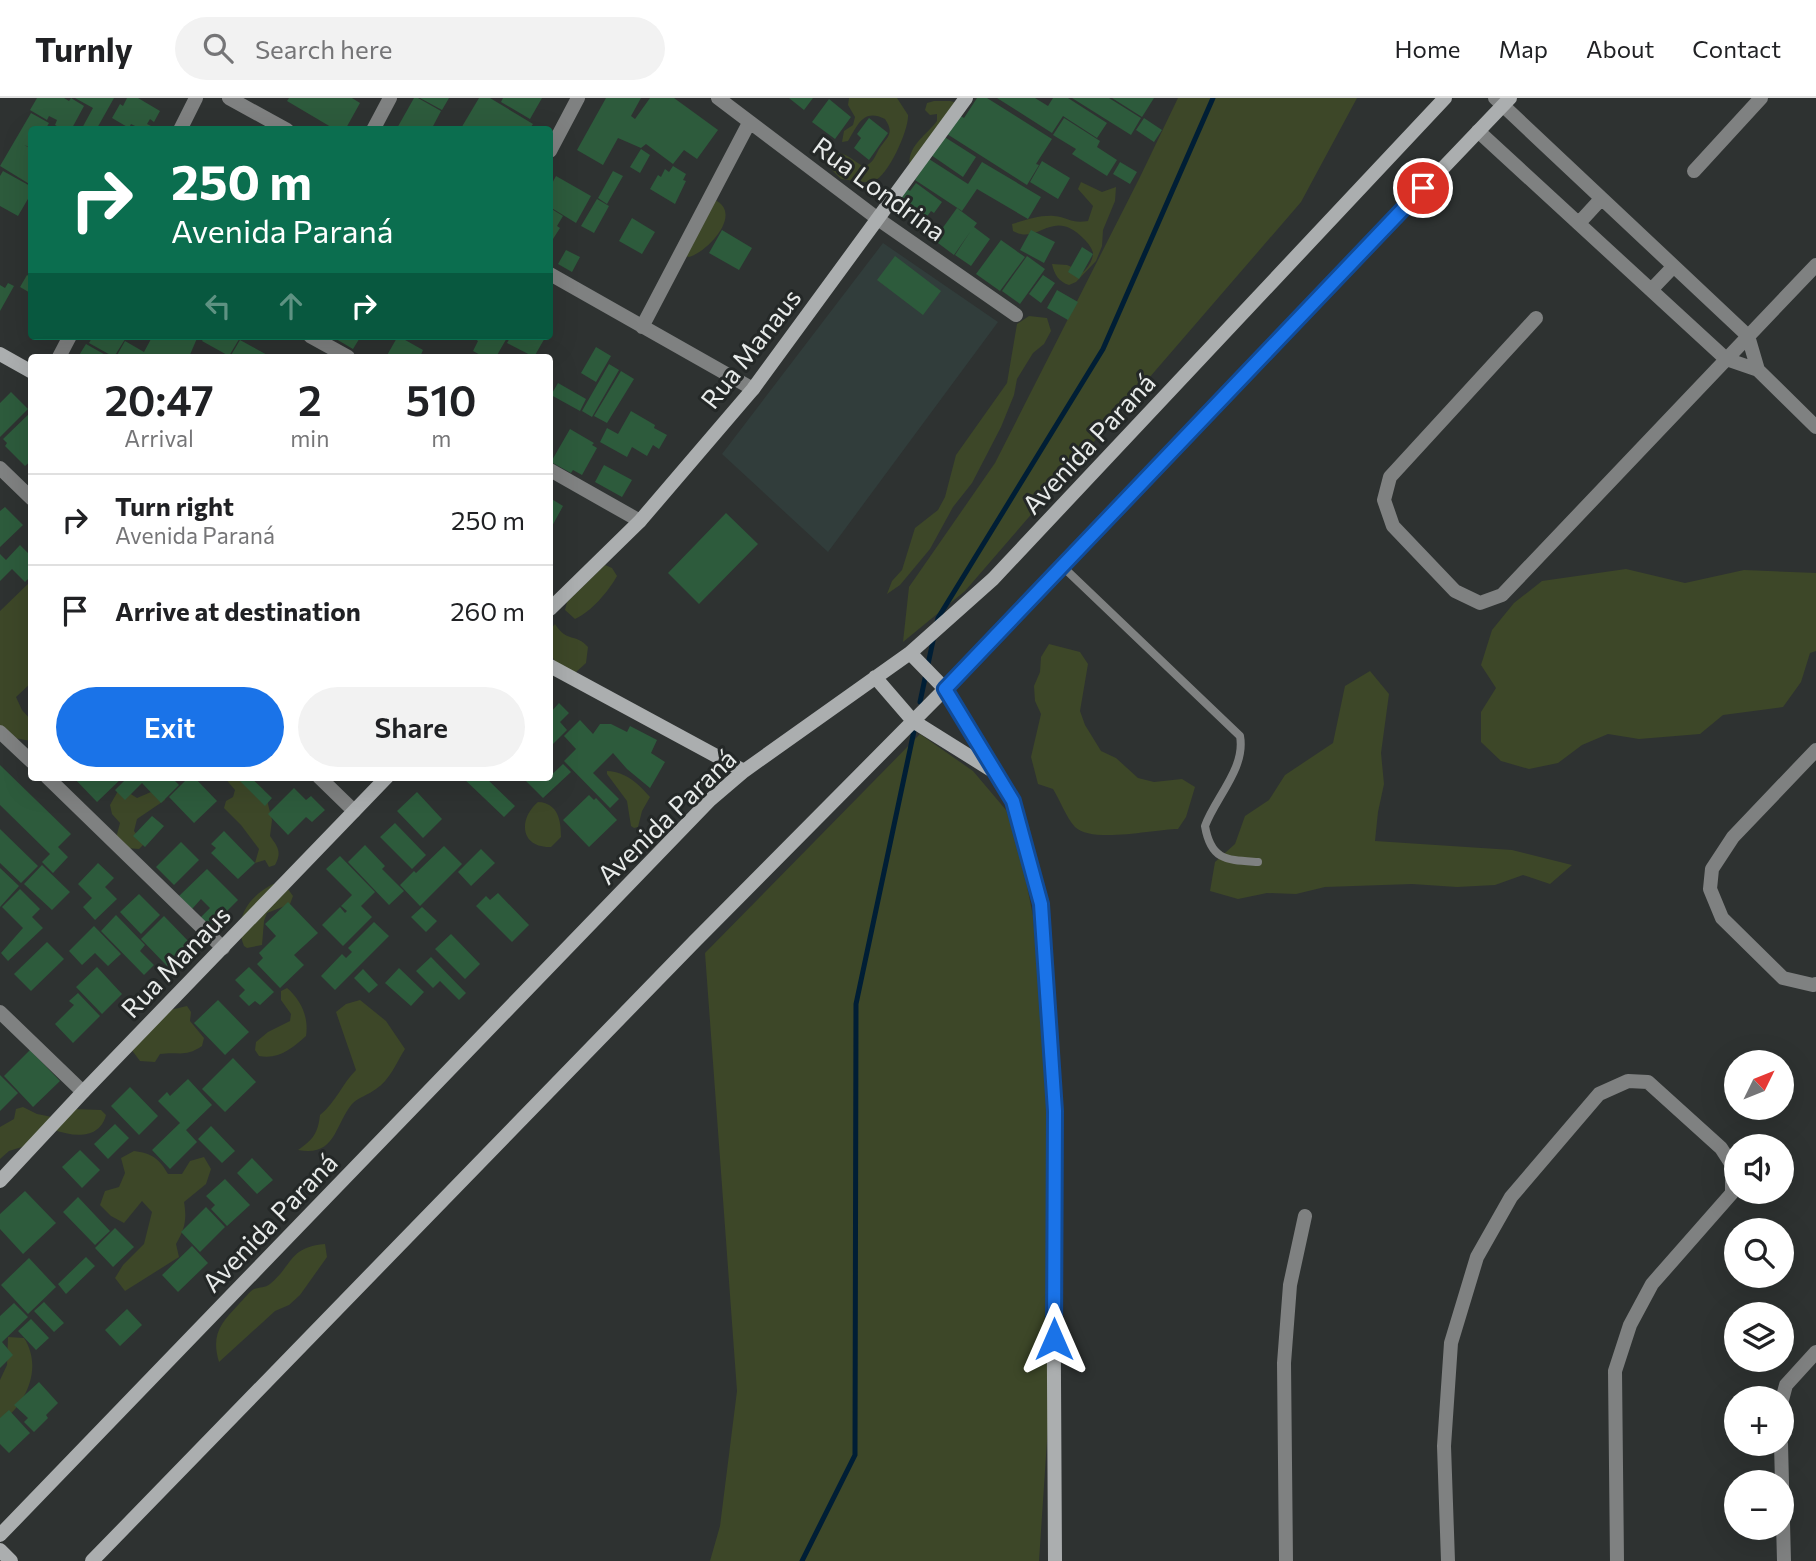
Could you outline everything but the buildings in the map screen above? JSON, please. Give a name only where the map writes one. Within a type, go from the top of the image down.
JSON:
[{"type":"main road","name":"Rua Manaus","points":[[553,606],[640,521],[753,388],[966,98]]},
{"type":"main road","name":"Avenida Paraná","points":[[0,1535],[700,810],[744,771],[910,653],[993,579],[1445,98]]},
{"type":"main road","points":[[92,1561],[694,942],[945,689],[1478,131],[1502,101]]},
{"type":"main road","points":[[0,354],[28,370]]},
{"type":"main road","points":[[910,653],[945,689],[1013,801],[1041,904],[1055,1111],[1055,1561]]},
{"type":"main road","points":[[553,668],[744,771]]},
{"type":"main road","points":[[875,677],[913,720],[997,773]]},
{"type":"main road","name":"Rua Manaus","points":[[0,1181],[83,1091],[383,781]]},
{"type":"main road","points":[[0,1550],[11,1561]]},
{"type":"street","points":[[182,126],[196,98]]},
{"type":"street","points":[[229,98],[280,126]]},
{"type":"street","points":[[375,126],[390,98]]},
{"type":"street","points":[[553,144],[578,98]]},
{"type":"street","name":"Rua Londrina","points":[[718,98],[878,219],[1016,315]]},
{"type":"street","points":[[1694,171],[1761,98]]},
{"type":"street","points":[[1502,101],[1601,199],[1748,336],[1758,370]]},
{"type":"street","points":[[642,327],[749,123]]},
{"type":"street","points":[[1478,131],[1726,359],[1758,370],[1816,427]]},
{"type":"street","points":[[1579,223],[1601,199]]},
{"type":"street","points":[[1536,318],[1390,477],[1384,500],[1392,526],[1455,591],[1480,603],[1502,595],[1816,265]]},
{"type":"street","points":[[1651,290],[1673,267]]},
{"type":"street","points":[[553,276],[753,388]]},
{"type":"street","points":[[317,340],[343,354]]},
{"type":"street","points":[[0,468],[28,495]]},
{"type":"street","points":[[553,472],[640,521]]},
{"type":"street","points":[[0,732],[28,758]]},
{"type":"street","points":[[1816,750],[1733,837],[1712,869],[1710,889],[1722,918],[1783,978],[1816,984]]},
{"type":"street","points":[[51,781],[223,947]]},
{"type":"street","points":[[323,781],[354,811]]},
{"type":"street","points":[[0,1012],[83,1091]]},
{"type":"street","points":[[1448,1561],[1444,1446],[1451,1343],[1477,1257],[1511,1197],[1574,1122],[1599,1094],[1628,1081],[1648,1083],[1721,1148],[1732,1165],[1732,1193],[1652,1284],[1626,1337],[1615,1371],[1616,1561]]},
{"type":"street","points":[[1286,1561],[1284,1363],[1290,1285],[1305,1216]]},
{"type":"street","points":[[1786,1386],[1816,1352]]},
{"type":"street","points":[[1781,1456],[1784,1561]]},
{"type":"lane","points":[[1062,566],[1240,736],[1242,744],[1233,772],[1205,826],[1211,848],[1227,860],[1258,862]]},
{"type":"shaded area","points":[[883,243],[998,322],[828,552],[722,454]]},
{"type":"green space","points":[[849,98],[897,98],[908,115],[897,152],[885,171],[874,181],[841,179],[824,162],[824,154],[837,153],[846,155],[864,167],[873,160],[889,135],[885,119],[871,116],[858,124],[848,141],[842,142],[844,131],[853,125],[855,117],[848,105]]},
{"type":"green space","points":[[1178,98],[1357,98],[1301,202],[965,591],[903,642],[909,587],[995,463]]},
{"type":"green space","points":[[934,101],[962,104],[964,113],[910,168],[914,147],[937,121],[937,114],[930,115],[925,110],[927,103]]},
{"type":"green space","points":[[1081,182],[1102,192],[1116,187],[1115,201],[1103,230],[1102,246],[1096,261],[1076,282],[1069,285],[1062,282],[1052,264],[1067,265],[1083,272],[1092,258],[1091,247],[1073,230],[1063,226],[1022,234],[1013,231],[1012,224],[1049,216],[1077,222],[1088,221],[1093,206],[1078,189]]},
{"type":"green space","points":[[713,199],[722,205],[725,213],[720,231],[697,254],[685,256]]},
{"type":"green space","points":[[1029,316],[1047,318],[1051,331],[1017,379],[1014,395],[1001,427],[972,483],[953,507],[930,549],[900,585],[887,594],[892,581],[902,570],[915,528],[938,510],[945,497],[956,455],[1007,383],[1017,324]]},
{"type":"green space","points":[[605,565],[612,568],[617,576],[599,601],[575,619],[565,610],[567,602]]},
{"type":"green space","points":[[1626,569],[1685,583],[1744,570],[1816,573],[1816,651],[1810,653],[1801,682],[1783,707],[1723,715],[1700,734],[1639,739],[1608,734],[1582,745],[1558,763],[1529,769],[1501,761],[1481,742],[1481,712],[1496,688],[1481,665],[1492,630],[1514,603],[1542,581]]},
{"type":"green space","points":[[28,584],[28,686],[16,697],[28,717],[28,740],[9,737],[0,729],[0,611]]},
{"type":"green space","points":[[555,624],[564,634],[588,647],[586,663],[575,673],[553,658]]},
{"type":"green space","points":[[1049,644],[1080,652],[1088,664],[1080,711],[1101,751],[1116,758],[1138,778],[1154,782],[1182,779],[1195,787],[1186,817],[1178,829],[1109,835],[1083,832],[1072,823],[1053,789],[1038,784],[1031,757],[1041,714],[1035,701],[1034,686],[1040,672],[1041,657]]},
{"type":"green space","points":[[1370,671],[1389,694],[1381,753],[1384,784],[1375,841],[1512,850],[1572,865],[1550,884],[1523,875],[1495,885],[1325,887],[1296,894],[1267,893],[1238,899],[1210,891],[1215,862],[1235,844],[1245,816],[1269,800],[1285,775],[1333,743],[1345,686]]},
{"type":"green space","points":[[920,734],[973,771],[1006,810],[1020,851],[1033,916],[1050,1121],[1063,1200],[1039,1561],[710,1561],[720,1526],[737,1391],[705,953]]},
{"type":"green space","points":[[607,771],[631,779],[650,797],[642,811],[638,827],[631,826],[627,801]]},
{"type":"green space","points":[[227,781],[254,781],[263,789],[272,820],[270,836],[278,850],[275,865],[269,867],[265,860],[255,863],[259,849],[224,808],[235,790]]},
{"type":"green space","points":[[118,791],[126,791],[137,798],[151,792],[164,796],[165,800],[137,819],[134,831],[144,844],[139,849],[127,848],[116,838],[120,823],[112,814],[110,805]]},
{"type":"green space","points":[[538,802],[554,809],[559,819],[561,837],[551,847],[533,843],[525,831],[527,816]]},
{"type":"green space","points":[[273,884],[283,885],[289,890],[293,896],[290,904],[267,913],[262,945],[247,948],[244,946],[240,927],[245,910],[256,895]]},
{"type":"green space","points":[[287,988],[303,1009],[306,1036],[279,1055],[259,1056],[255,1050],[256,1042],[268,1032],[290,1021],[291,1014],[281,1000],[281,991]]},
{"type":"green space","points":[[360,1000],[386,1021],[405,1049],[385,1081],[352,1104],[327,1144],[320,1149],[298,1150],[314,1136],[320,1115],[356,1070],[336,1012],[346,1004]]},
{"type":"green space","points":[[187,1006],[191,1012],[190,1021],[204,1038],[202,1046],[186,1053],[160,1054],[155,1062],[140,1061],[131,1049],[170,1010]]},
{"type":"green space","points":[[23,1107],[52,1117],[73,1109],[101,1110],[106,1115],[91,1133],[77,1135],[54,1130],[25,1146],[9,1151],[0,1159],[0,1127],[14,1119],[16,1109]]},
{"type":"green space","points":[[134,1151],[154,1157],[168,1174],[182,1174],[190,1161],[204,1157],[211,1169],[206,1184],[184,1202],[184,1224],[176,1244],[179,1257],[125,1291],[115,1278],[123,1265],[144,1244],[152,1212],[142,1201],[124,1223],[111,1216],[100,1205],[105,1191],[119,1187],[125,1173],[121,1158]]},
{"type":"green space","points":[[325,1244],[327,1257],[300,1295],[289,1305],[275,1311],[219,1362],[217,1337],[222,1324],[232,1311],[252,1290],[270,1284],[298,1253]]},
{"type":"green space","points":[[8,1337],[24,1338],[30,1349],[32,1373],[18,1406],[0,1423],[0,1380],[7,1365]]},
{"type":"waterway","points":[[937,623],[1103,349],[1213,98]]},
{"type":"waterway","points":[[920,702],[934,636]]},
{"type":"waterway","points":[[802,1561],[855,1455],[856,1004],[914,731]]},
{"type":"route","points":[[1054,1339],[1055,1111],[1041,904],[1013,801],[945,689],[1423,188]]}]
